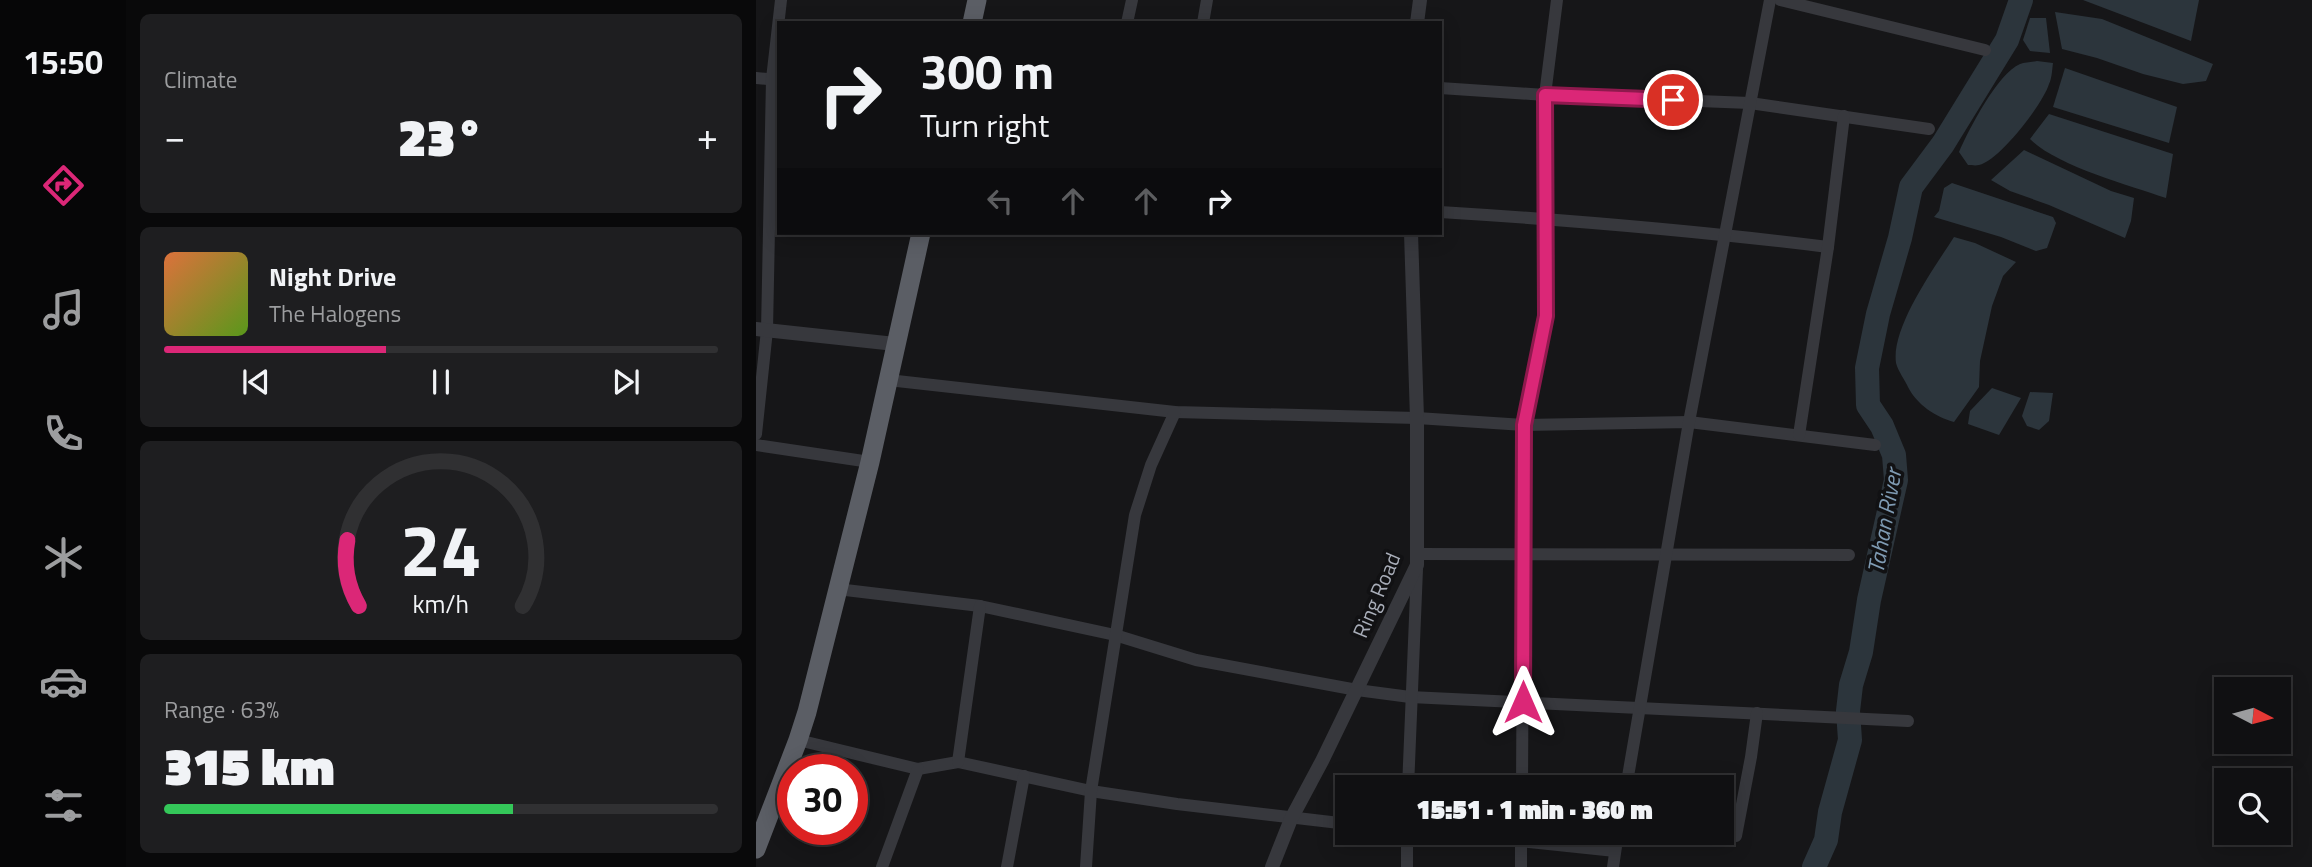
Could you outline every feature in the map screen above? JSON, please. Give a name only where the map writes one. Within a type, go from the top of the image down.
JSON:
[{"type":"highway","points":[[973,21],[978,0]]},
{"type":"highway","points":[[756,849],[798,740],[870,462],[921,235]]},
{"type":"street","points":[[779,21],[780,0]]},
{"type":"street","points":[[1127,21],[1132,0]]},
{"type":"street","points":[[1203,21],[1207,0]]},
{"type":"street","points":[[1417,21],[1420,0]]},
{"type":"street","points":[[1522,775],[1524,425],[1546,316],[1545,95],[1557,0]]},
{"type":"street","points":[[1628,775],[1689,422],[1770,0]]},
{"type":"street","points":[[1780,0],[1984,50]]},
{"type":"street","points":[[756,434],[777,60]]},
{"type":"street","points":[[756,78],[776,80]]},
{"type":"street","points":[[1442,88],[1750,103],[1929,129]]},
{"type":"street","points":[[1799,435],[1828,247],[1844,116]]},
{"type":"street","points":[[1442,212],[1546,218],[1724,234],[1828,247]]},
{"type":"street","name":"Ring Road","points":[[1272,867],[1291,819],[1357,690],[1417,559],[1417,418],[1411,235]]},
{"type":"street","points":[[761,329],[895,344]]},
{"type":"street","points":[[888,380],[1175,412],[1417,418],[1524,425],[1689,422],[1875,445]]},
{"type":"street","points":[[1086,867],[1091,791],[1135,515],[1151,465],[1175,412]]},
{"type":"street","points":[[756,446],[870,462]]},
{"type":"street","points":[[1408,775],[1417,559],[1524,555],[1849,555]]},
{"type":"street","points":[[837,589],[980,606],[1115,635],[1196,660],[1357,690],[1410,697],[1908,721]]},
{"type":"street","points":[[958,762],[980,606]]},
{"type":"street","points":[[1736,836],[1757,713]]},
{"type":"street","points":[[798,740],[918,769],[958,762],[1091,791],[1335,823]]},
{"type":"street","points":[[883,867],[918,769]]},
{"type":"street","points":[[1007,867],[1024,776]]},
{"type":"street","points":[[1407,845],[1407,867]]},
{"type":"street","points":[[1521,845],[1521,867]]},
{"type":"street","points":[[1575,845],[1615,851]]},
{"type":"street","points":[[1613,867],[1616,845]]},
{"type":"shaded area","points":[[2083,0],[2199,0],[2191,41]]},
{"type":"shaded area","points":[[2055,12],[2102,19],[2213,64],[2206,81],[2183,84],[2062,49]]},
{"type":"shaded area","points":[[2030,18],[2046,18],[2050,53],[2030,51],[2023,40]]},
{"type":"shaded area","points":[[2022,63],[2053,63],[2050,82],[2038,105],[1998,153],[1979,165],[1968,165],[1959,152],[1985,103],[2011,69]]},
{"type":"shaded area","points":[[2065,68],[2177,107],[2169,143],[2053,107]]},
{"type":"shaded area","points":[[2049,114],[2173,154],[2166,198],[2094,174],[2042,149],[2030,139]]},
{"type":"shaded area","points":[[2024,150],[2111,191],[2134,198],[2131,221],[2125,238],[2010,191],[1991,180]]},
{"type":"shaded area","points":[[1952,183],[2053,217],[2056,223],[2047,248],[2036,251],[2001,237],[1934,217],[1939,211],[1944,188]]},
{"type":"shaded area","points":[[1954,237],[1975,243],[2016,262],[2003,276],[1992,306],[1980,361],[1979,387],[1954,422],[1940,417],[1916,399],[1898,369],[1896,348],[1907,315]]},
{"type":"shaded area","points":[[1992,388],[2021,398],[1999,435],[1968,424],[1970,411]]},
{"type":"shaded area","points":[[2030,392],[2053,393],[2049,421],[2039,430],[2027,426],[2022,416]]},
{"type":"waterway","name":"Tahan River","points":[[1814,867],[1826,840],[1830,812],[1850,740],[1848,711],[1851,685],[1861,652],[1869,600],[1896,480],[1894,455],[1882,426],[1868,405],[1867,368],[1878,314],[1900,238],[1911,187],[1943,144],[2007,40],[2021,0]]},
{"type":"route","points":[[1523,702],[1524,425],[1546,316],[1545,95],[1673,100]]}]
